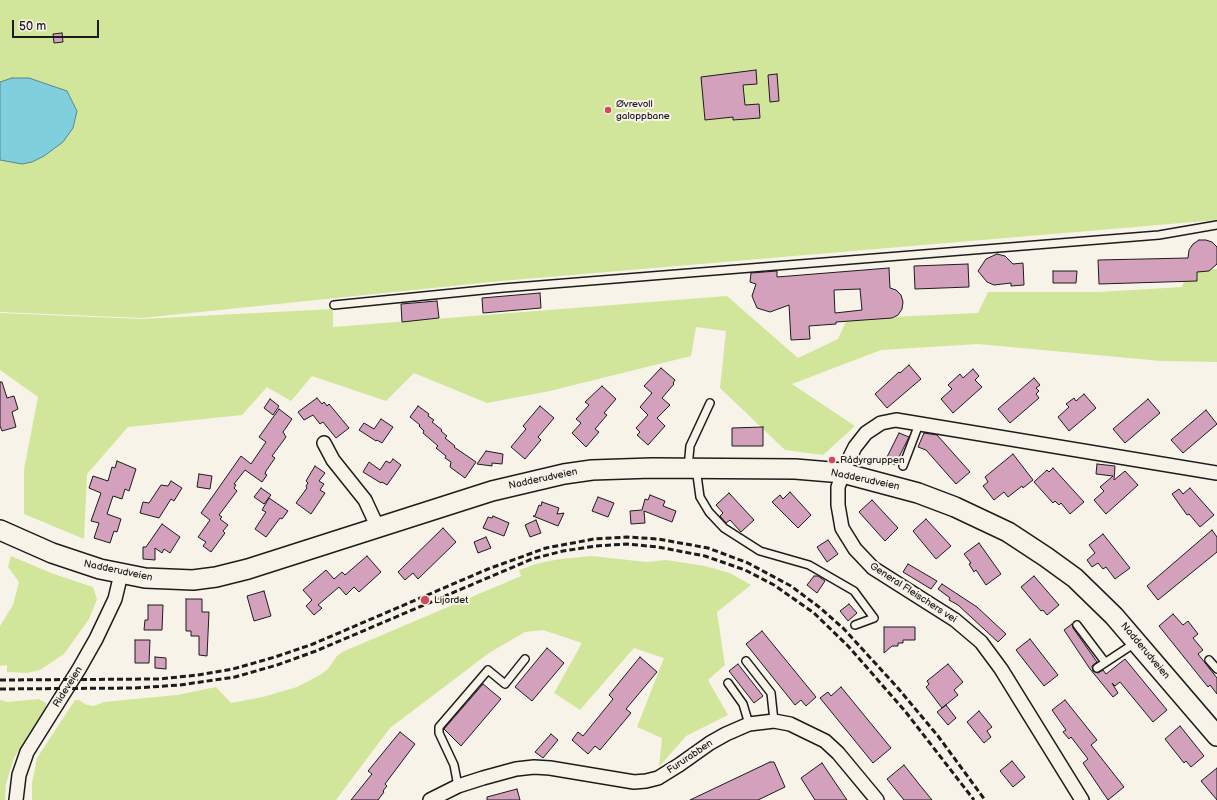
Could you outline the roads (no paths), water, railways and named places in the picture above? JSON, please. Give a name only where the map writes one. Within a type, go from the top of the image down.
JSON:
[{"type":"main road","name":"Nadderudveien","points":[[0,530],[23,541],[79,563],[121,574],[162,580],[193,580],[248,570],[492,491],[551,476],[592,470],[621,468],[795,469],[843,473],[918,493],[961,509],[1008,532],[1046,557],[1075,578],[1101,602],[1216,733]]},
{"type":"street","name":"General Fleischers vei","points":[[1082,800],[1001,668],[981,642],[955,620],[873,568],[855,549],[842,528],[839,515],[838,494],[843,473],[859,441],[876,426],[896,420],[1217,473]]},
{"type":"street","points":[[324,443],[333,460],[365,500],[378,528]]},
{"type":"street","name":"Rideveien","points":[[16,800],[19,775],[27,752],[96,639],[114,599],[121,574]]},
{"type":"street","name":"Fururabben","points":[[430,800],[458,786],[510,771],[534,767],[550,768],[634,782],[646,781],[658,778],[710,743],[749,724],[774,721],[790,724],[825,741],[838,753],[877,800]]},
{"type":"lane","points":[[334,305],[503,288],[1160,235],[1217,225]]},
{"type":"lane","points":[[710,403],[690,446],[692,468],[700,497],[709,512],[724,528],[760,551],[810,565],[854,591],[874,618],[855,625]]},
{"type":"lane","points":[[903,466],[919,424]]},
{"type":"lane","points":[[1077,626],[1105,662]]},
{"type":"lane","points":[[1097,668],[1137,642]]},
{"type":"lane","points":[[458,786],[454,765],[439,733],[439,727],[488,670],[505,684],[525,659]]},
{"type":"lane","points":[[1209,660],[1217,669]]},
{"type":"lane","points":[[746,661],[771,693],[774,721]]},
{"type":"lane","points":[[728,683],[743,704],[749,724]]},
{"type":"water","points":[[12,78],[29,78],[67,91],[77,111],[73,128],[63,142],[44,156],[32,162],[22,164],[0,160],[0,82]]},
{"type":"railway","points":[[0,680],[159,679],[198,675],[233,669],[313,644],[488,569],[546,548],[594,539],[627,537],[658,539],[708,548],[748,563],[791,586],[819,607],[843,628],[897,687],[938,736],[985,800]]},
{"type":"railway","points":[[0,689],[135,688],[180,685],[235,677],[277,665],[316,651],[532,559],[563,551],[596,546],[627,544],[658,547],[705,556],[745,570],[774,585],[814,613],[848,646],[905,711],[974,800]]},
{"type":"place","name":"Øvrevoll galoppbane","points":[[608,110]]},
{"type":"place","name":"Rådyrgruppen","points":[[832,460]]},
{"type":"place","name":"Lijordet","points":[[425,600]]}]
